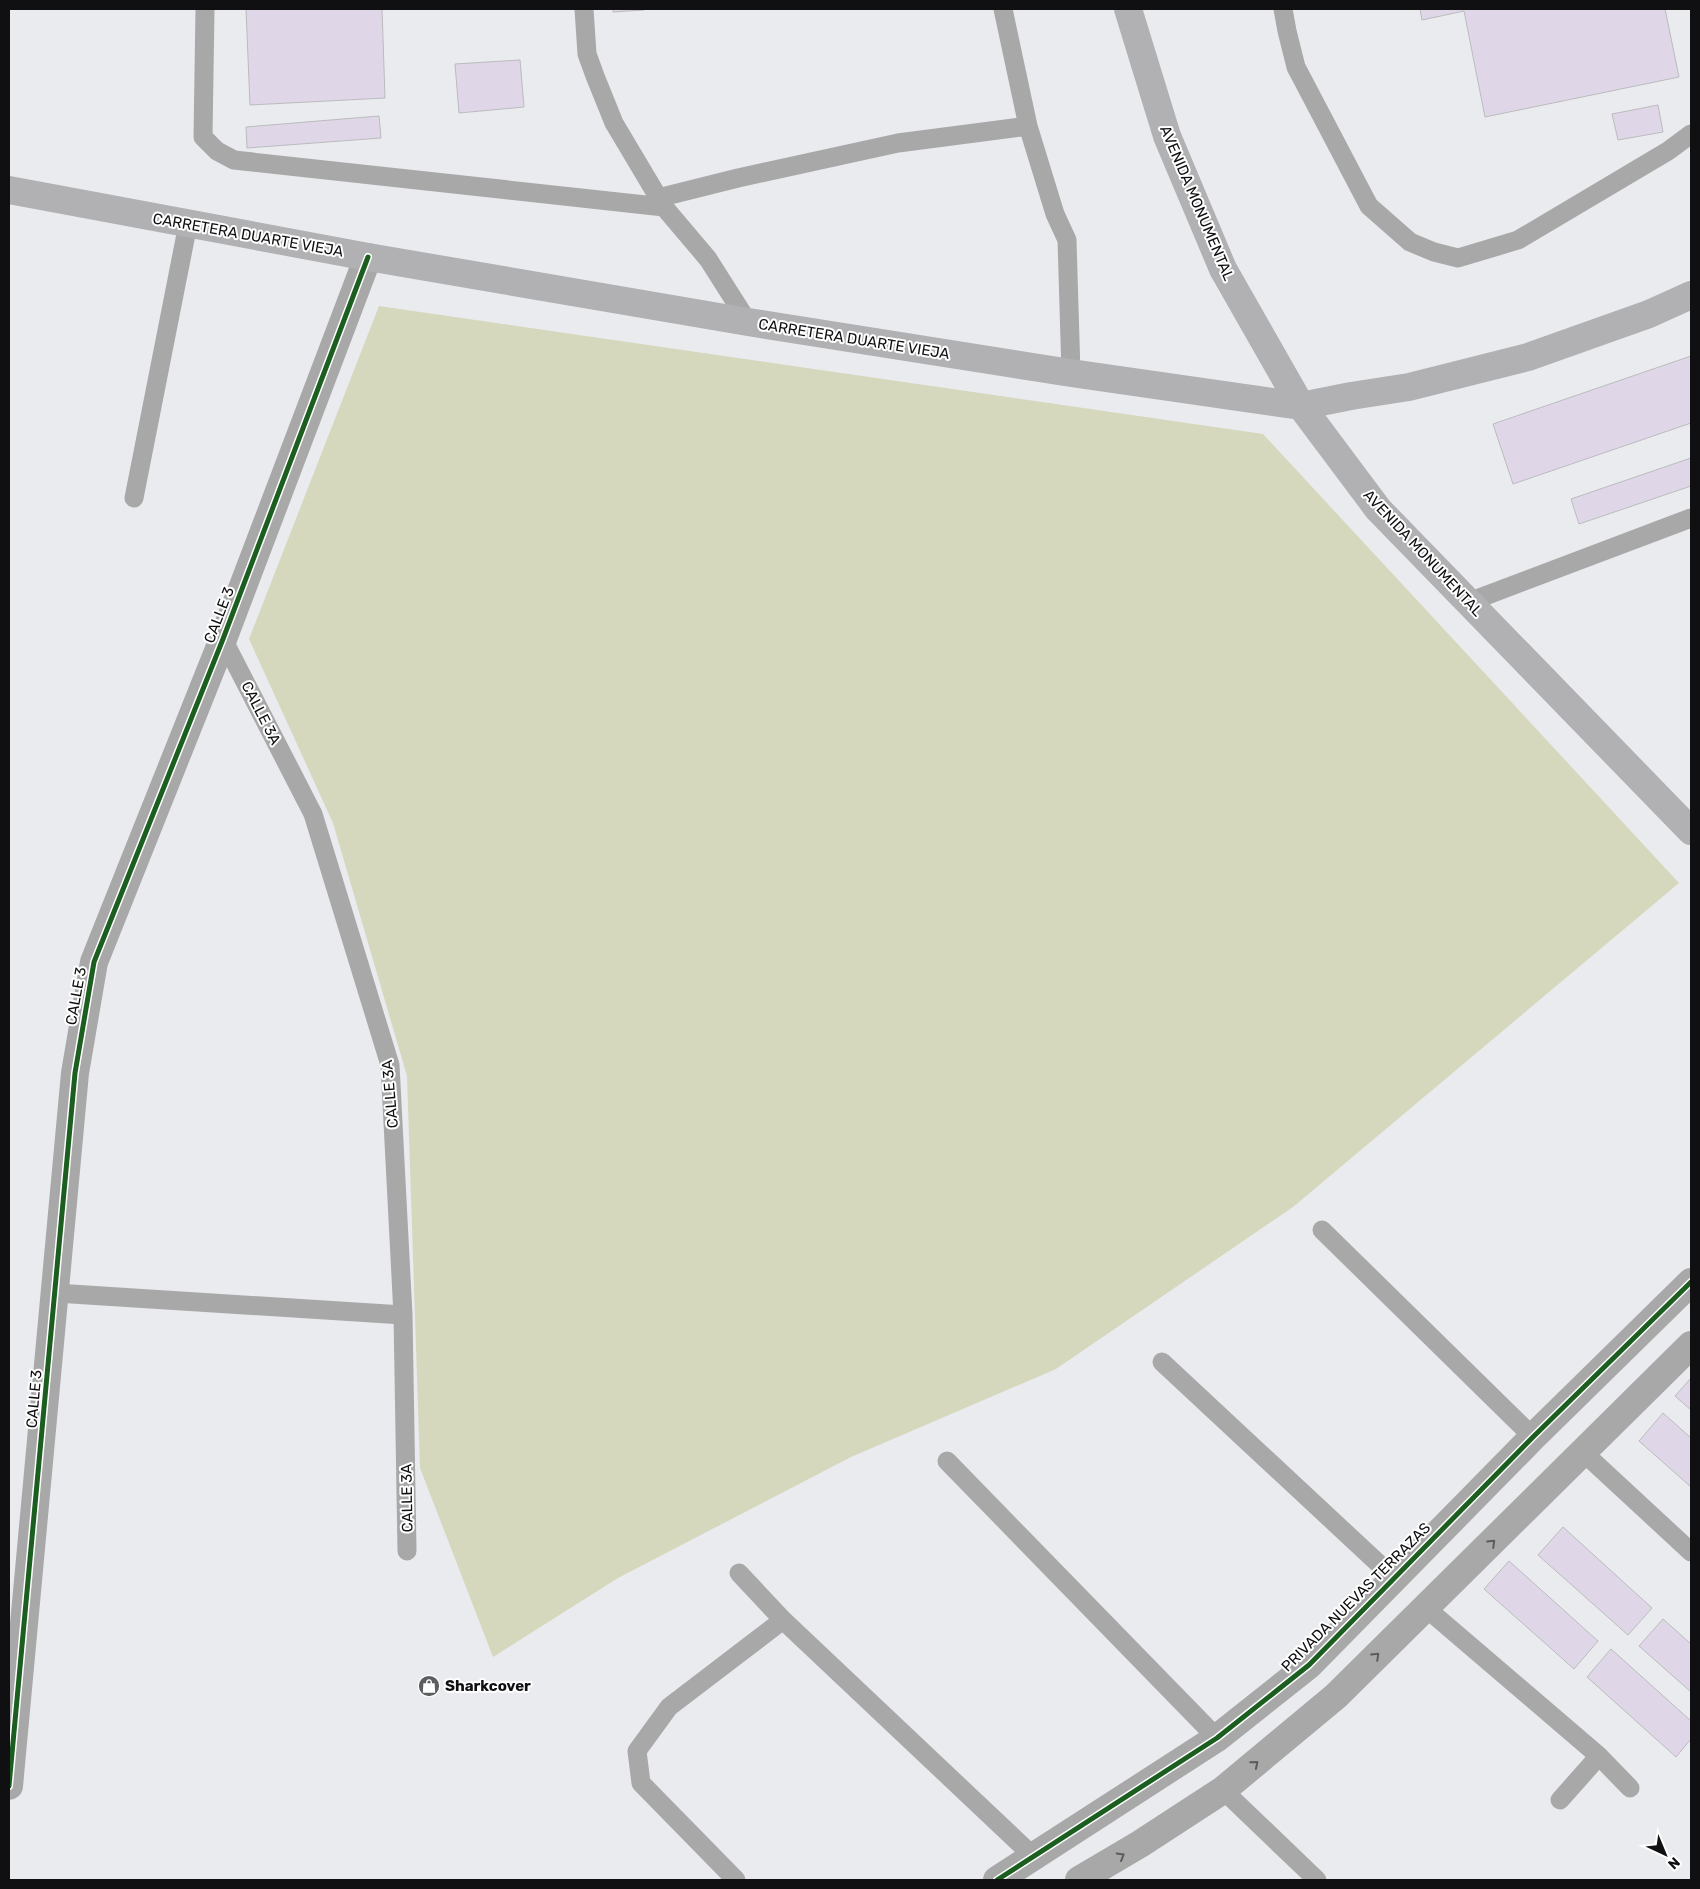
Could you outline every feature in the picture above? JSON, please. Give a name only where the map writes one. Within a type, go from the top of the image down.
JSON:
[{"type":"main road","name":"AVENIDA MONUMENTAL","points":[[1128,9],[1167,136],[1223,269],[1300,406],[1378,508],[1691,831]]},
{"type":"main road","name":"CARRETERA DUARTE VIEJA","points":[[9,190],[368,257],[748,322],[1071,373],[1300,406],[1409,387],[1528,357],[1649,314],[1691,296]]},
{"type":"street","name":"CALLE 3","points":[[9,1786],[75,1073],[94,962],[223,639],[368,257]]},
{"type":"street","name":"PRIVADA NUEVAS TERRAZAS","points":[[998,1880],[1217,1738],[1308,1665],[1533,1437],[1691,1282]]},
{"type":"street","points":[[1079,1880],[1140,1844],[1223,1790],[1336,1696],[1584,1453],[1691,1345]]},
{"type":"lane","points":[[205,9],[203,137],[217,151],[234,160],[661,203],[738,178],[898,143],[1028,126]]},
{"type":"lane","points":[[584,9],[588,54],[614,124],[661,203],[708,259],[748,322]]},
{"type":"lane","points":[[1003,9],[1028,126],[1055,214],[1067,240],[1071,373]]},
{"type":"lane","points":[[1283,9],[1296,66],[1370,206],[1410,242],[1434,252],[1458,258],[1518,240],[1668,151],[1691,134]]},
{"type":"lane","points":[[134,498],[188,224]]},
{"type":"lane","points":[[1468,602],[1691,518]]},
{"type":"lane","name":"CALLE 3A","points":[[223,639],[314,814],[390,1064],[403,1315],[408,1552]]},
{"type":"lane","points":[[1322,1230],[1533,1437]]},
{"type":"lane","points":[[56,1293],[403,1315]]},
{"type":"lane","points":[[1162,1362],[1394,1578]]},
{"type":"lane","points":[[1584,1453],[1691,1552]]},
{"type":"lane","points":[[947,1461],[1217,1738]]},
{"type":"lane","points":[[739,1573],[783,1620],[1034,1857]]},
{"type":"lane","points":[[1426,1608],[1599,1756],[1630,1788]]},
{"type":"lane","points":[[736,1880],[641,1783],[637,1751],[669,1707],[783,1620]]},
{"type":"lane","points":[[1560,1800],[1599,1756]]},
{"type":"lane","points":[[1223,1790],[1317,1880]]},
{"type":"green space","points":[[379,306],[1263,434],[1679,883],[1293,1207],[1056,1369],[851,1457],[618,1578],[493,1657],[420,1468],[407,1076],[333,823],[249,639]]},
{"type":"building","points":[[246,9],[382,9],[385,98],[250,105]]},
{"type":"building","points":[[613,9],[644,9],[644,10],[613,12]]},
{"type":"building","points":[[1420,9],[1665,9],[1679,77],[1485,117],[1464,11],[1422,20]]},
{"type":"building","points":[[520,60],[524,107],[459,113],[455,64]]},
{"type":"building","points":[[1658,105],[1663,132],[1618,140],[1612,114]]},
{"type":"building","points":[[379,116],[381,138],[247,148],[246,127]]},
{"type":"building","points":[[1691,356],[1691,423],[1513,484],[1493,424]]},
{"type":"building","points":[[1691,458],[1691,486],[1579,524],[1571,499]]},
{"type":"building","points":[[1691,1378],[1691,1410],[1675,1396]]},
{"type":"building","points":[[1663,1413],[1691,1438],[1691,1487],[1639,1441]]},
{"type":"building","points":[[1563,1527],[1652,1608],[1628,1635],[1538,1555]]},
{"type":"building","points":[[1509,1561],[1598,1641],[1574,1669],[1484,1589]]},
{"type":"building","points":[[1663,1619],[1691,1644],[1691,1692],[1639,1646]]},
{"type":"building","points":[[1611,1649],[1691,1721],[1691,1739],[1676,1757],[1587,1677]]},
{"type":"cycle path","points":[[9,1786],[75,1073],[94,962],[223,639],[368,257]]},
{"type":"cycle path","points":[[997,1880],[1217,1738],[1309,1665],[1533,1437],[1691,1282]]},
{"type":"place","name":"Sharkcover","points":[[429,1686]]}]
